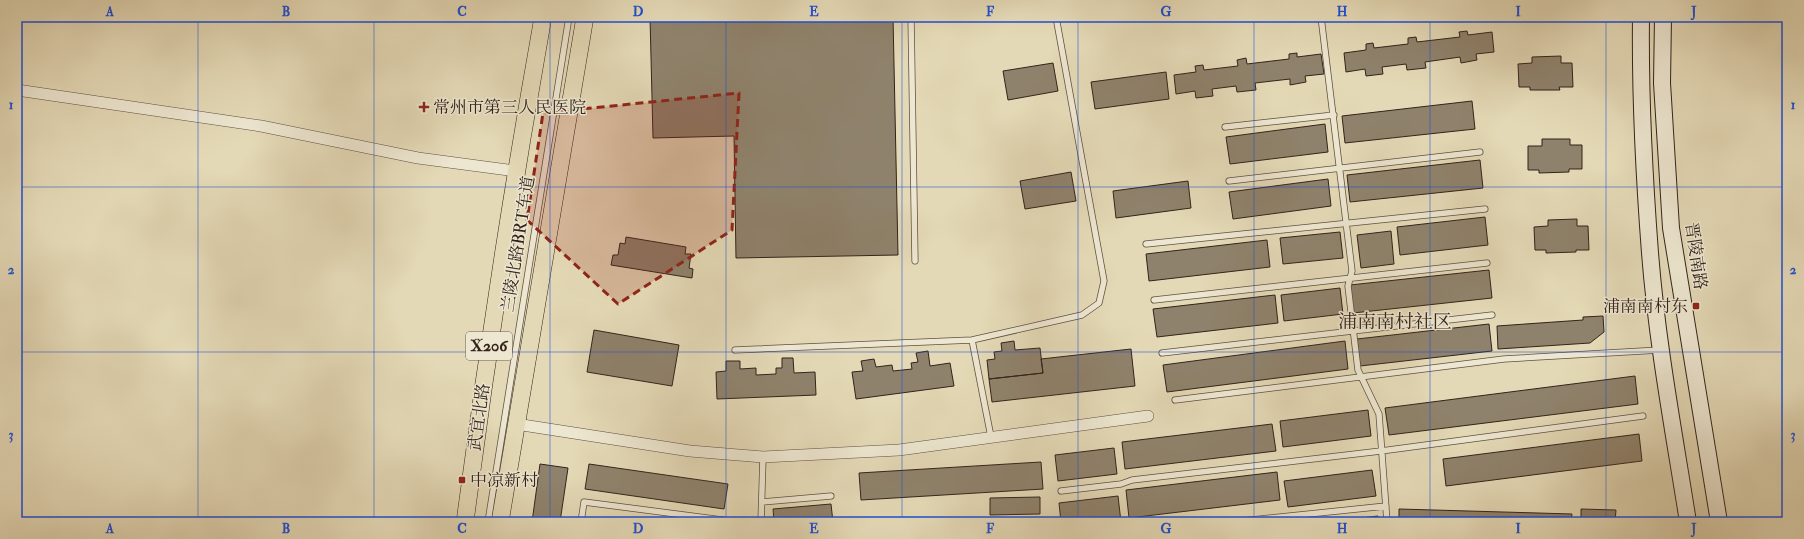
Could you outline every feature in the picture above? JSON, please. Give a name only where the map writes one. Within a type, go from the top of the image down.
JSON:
[{"type":"main road","name":"武宜北路","points":[[465,522],[479,411],[516,171],[543,17]]},
{"type":"main road","name":"X206","points":[[500,522],[585,17]]},
{"type":"main road","points":[[1641,17],[1640,84],[1650,253],[1662,350],[1688,522]]},
{"type":"main road","name":"晋陵南路","points":[[1663,17],[1662,83],[1671,228],[1719,522]]},
{"type":"street","points":[[17,90],[261,126],[418,158],[516,171]]},
{"type":"street","points":[[516,424],[690,450],[762,457],[899,450],[1148,416]]},
{"type":"lane","name":"兰陵北路BRT车道","points":[[488,522],[569,17]]},
{"type":"lane","points":[[911,17],[915,261]]},
{"type":"lane","points":[[735,350],[972,340],[1082,315],[1099,303],[1104,281],[1056,17]]},
{"type":"lane","points":[[1321,17],[1347,223],[1352,271],[1348,286],[1358,370],[1378,414],[1387,522]]},
{"type":"lane","points":[[1225,127],[1334,115]]},
{"type":"lane","points":[[1229,181],[1480,152]]},
{"type":"lane","points":[[1146,244],[1485,209]]},
{"type":"lane","points":[[1154,300],[1488,263]]},
{"type":"lane","points":[[1162,353],[1492,315]]},
{"type":"lane","points":[[972,340],[991,438]]},
{"type":"lane","points":[[1176,400],[1504,359],[1662,350]]},
{"type":"lane","points":[[1061,491],[1121,484],[1132,480],[1382,451],[1643,416]]},
{"type":"lane","points":[[761,522],[762,457]]},
{"type":"lane","points":[[762,502],[831,496]]},
{"type":"lane","points":[[581,522],[584,502],[738,522]]},
{"type":"lane","points":[[1232,522],[1386,506]]},
{"type":"highlighted area","points":[[739,93],[732,230],[618,304],[527,220],[543,113]]},
{"type":"building","points":[[650,17],[893,17],[898,255],[736,258],[734,136],[653,138]]},
{"type":"building","points":[[1467,31],[1468,35],[1492,32],[1494,52],[1476,54],[1477,60],[1461,63],[1460,57],[1425,62],[1426,68],[1407,70],[1406,64],[1382,67],[1383,74],[1366,76],[1365,69],[1346,72],[1344,53],[1366,50],[1366,44],[1373,43],[1374,48],[1408,44],[1408,38],[1416,37],[1417,42],[1460,37],[1459,32]]},
{"type":"building","points":[[1297,53],[1297,57],[1321,54],[1324,74],[1305,76],[1306,82],[1290,85],[1290,79],[1255,83],[1256,90],[1237,92],[1236,86],[1212,89],[1213,96],[1196,98],[1195,91],[1176,94],[1174,75],[1196,72],[1195,66],[1203,65],[1204,70],[1238,66],[1237,60],[1246,58],[1247,64],[1289,59],[1289,54]]},
{"type":"building","points":[[1561,56],[1561,63],[1572,63],[1573,87],[1559,87],[1560,90],[1530,90],[1530,87],[1519,87],[1518,64],[1532,63],[1532,57]]},
{"type":"building","points":[[1053,63],[1058,91],[1008,100],[1003,71]]},
{"type":"building","points":[[1166,72],[1169,99],[1095,109],[1091,82]]},
{"type":"building","points":[[1472,101],[1475,129],[1345,143],[1342,116]]},
{"type":"building","points":[[1325,124],[1328,152],[1230,164],[1226,137]]},
{"type":"building","points":[[1542,139],[1570,139],[1570,145],[1582,145],[1582,169],[1569,169],[1569,172],[1539,173],[1539,170],[1528,170],[1528,146],[1542,146]]},
{"type":"building","points":[[1480,160],[1483,188],[1350,202],[1347,175]]},
{"type":"building","points":[[1071,172],[1076,201],[1025,209],[1020,181]]},
{"type":"building","points":[[1328,179],[1331,206],[1233,219],[1229,192]]},
{"type":"building","points":[[1188,181],[1191,208],[1116,218],[1113,191]]},
{"type":"building","points":[[1485,217],[1488,245],[1400,255],[1397,227]]},
{"type":"building","points":[[1577,219],[1577,226],[1588,226],[1589,250],[1546,253],[1546,250],[1535,250],[1534,227],[1548,226],[1548,220]]},
{"type":"building","points":[[1391,231],[1394,264],[1361,268],[1357,235]]},
{"type":"building","points":[[1340,232],[1343,258],[1283,264],[1280,238]]},
{"type":"building","points":[[626,237],[686,247],[685,254],[691,254],[689,268],[693,269],[692,278],[611,265],[613,255],[618,255],[620,243],[625,244]]},
{"type":"building","points":[[1267,240],[1270,267],[1149,281],[1146,254]]},
{"type":"building","points":[[1489,270],[1492,298],[1353,313],[1350,285]]},
{"type":"building","points":[[1340,288],[1343,314],[1284,321],[1281,295]]},
{"type":"building","points":[[1275,295],[1278,323],[1157,337],[1153,309]]},
{"type":"building","points":[[1603,316],[1604,332],[1590,343],[1498,349],[1497,326],[1583,320],[1583,317]]},
{"type":"building","points":[[1489,324],[1492,351],[1360,366],[1357,339]]},
{"type":"building","points":[[594,330],[679,345],[672,386],[587,372]]},
{"type":"building","points":[[1014,341],[1015,350],[1040,348],[1043,373],[989,379],[987,360],[995,359],[994,352],[1002,351],[1001,343]]},
{"type":"building","points":[[1345,341],[1348,369],[1167,392],[1163,365]]},
{"type":"building","points":[[1131,349],[1135,386],[992,402],[989,379],[1043,373],[1041,359]]},
{"type":"building","points":[[928,351],[930,366],[950,363],[954,386],[856,399],[852,372],[863,371],[861,361],[874,359],[876,367],[892,365],[893,371],[912,369],[911,363],[918,362],[916,353]]},
{"type":"building","points":[[782,358],[793,358],[794,373],[815,372],[816,395],[717,399],[716,372],[726,371],[726,361],[740,361],[740,369],[756,368],[756,375],[776,374],[776,368],[782,368]]},
{"type":"building","points":[[1635,376],[1638,404],[1389,435],[1385,408]]},
{"type":"building","points":[[1368,410],[1371,436],[1283,447],[1280,421]]},
{"type":"building","points":[[1272,424],[1276,451],[1125,469],[1122,442]]},
{"type":"building","points":[[1639,434],[1642,461],[1446,486],[1443,459]]},
{"type":"building","points":[[1114,448],[1117,474],[1058,481],[1055,455]]},
{"type":"building","points":[[1041,462],[1043,489],[861,500],[859,473]]},
{"type":"building","points":[[540,464],[568,468],[560,522],[532,522]]},
{"type":"building","points":[[589,464],[728,484],[724,509],[585,489]]},
{"type":"building","points":[[1372,470],[1376,496],[1288,507],[1284,481]]},
{"type":"building","points":[[1277,472],[1280,500],[1129,518],[1126,490]]},
{"type":"building","points":[[1118,496],[1121,522],[1061,522],[1059,503]]},
{"type":"building","points":[[1040,497],[1040,514],[990,515],[990,498]]},
{"type":"building","points":[[831,504],[833,522],[774,522],[773,509]]},
{"type":"building","points":[[1399,509],[1572,514],[1571,522],[1399,522]]},
{"type":"building","points":[[1581,509],[1616,510],[1615,522],[1581,522]]},
{"type":"building","points":[[1378,516],[1378,522],[1328,522]]},
{"type":"place","name":"常州市第三人民医院","points":[[424,107]]},
{"type":"place","name":"浦南南村东","points":[[1696,306]]},
{"type":"place","name":"中凉新村","points":[[462,480]]},
{"type":"district","name":"浦南南村社区","points":[[1395,322]]}]
